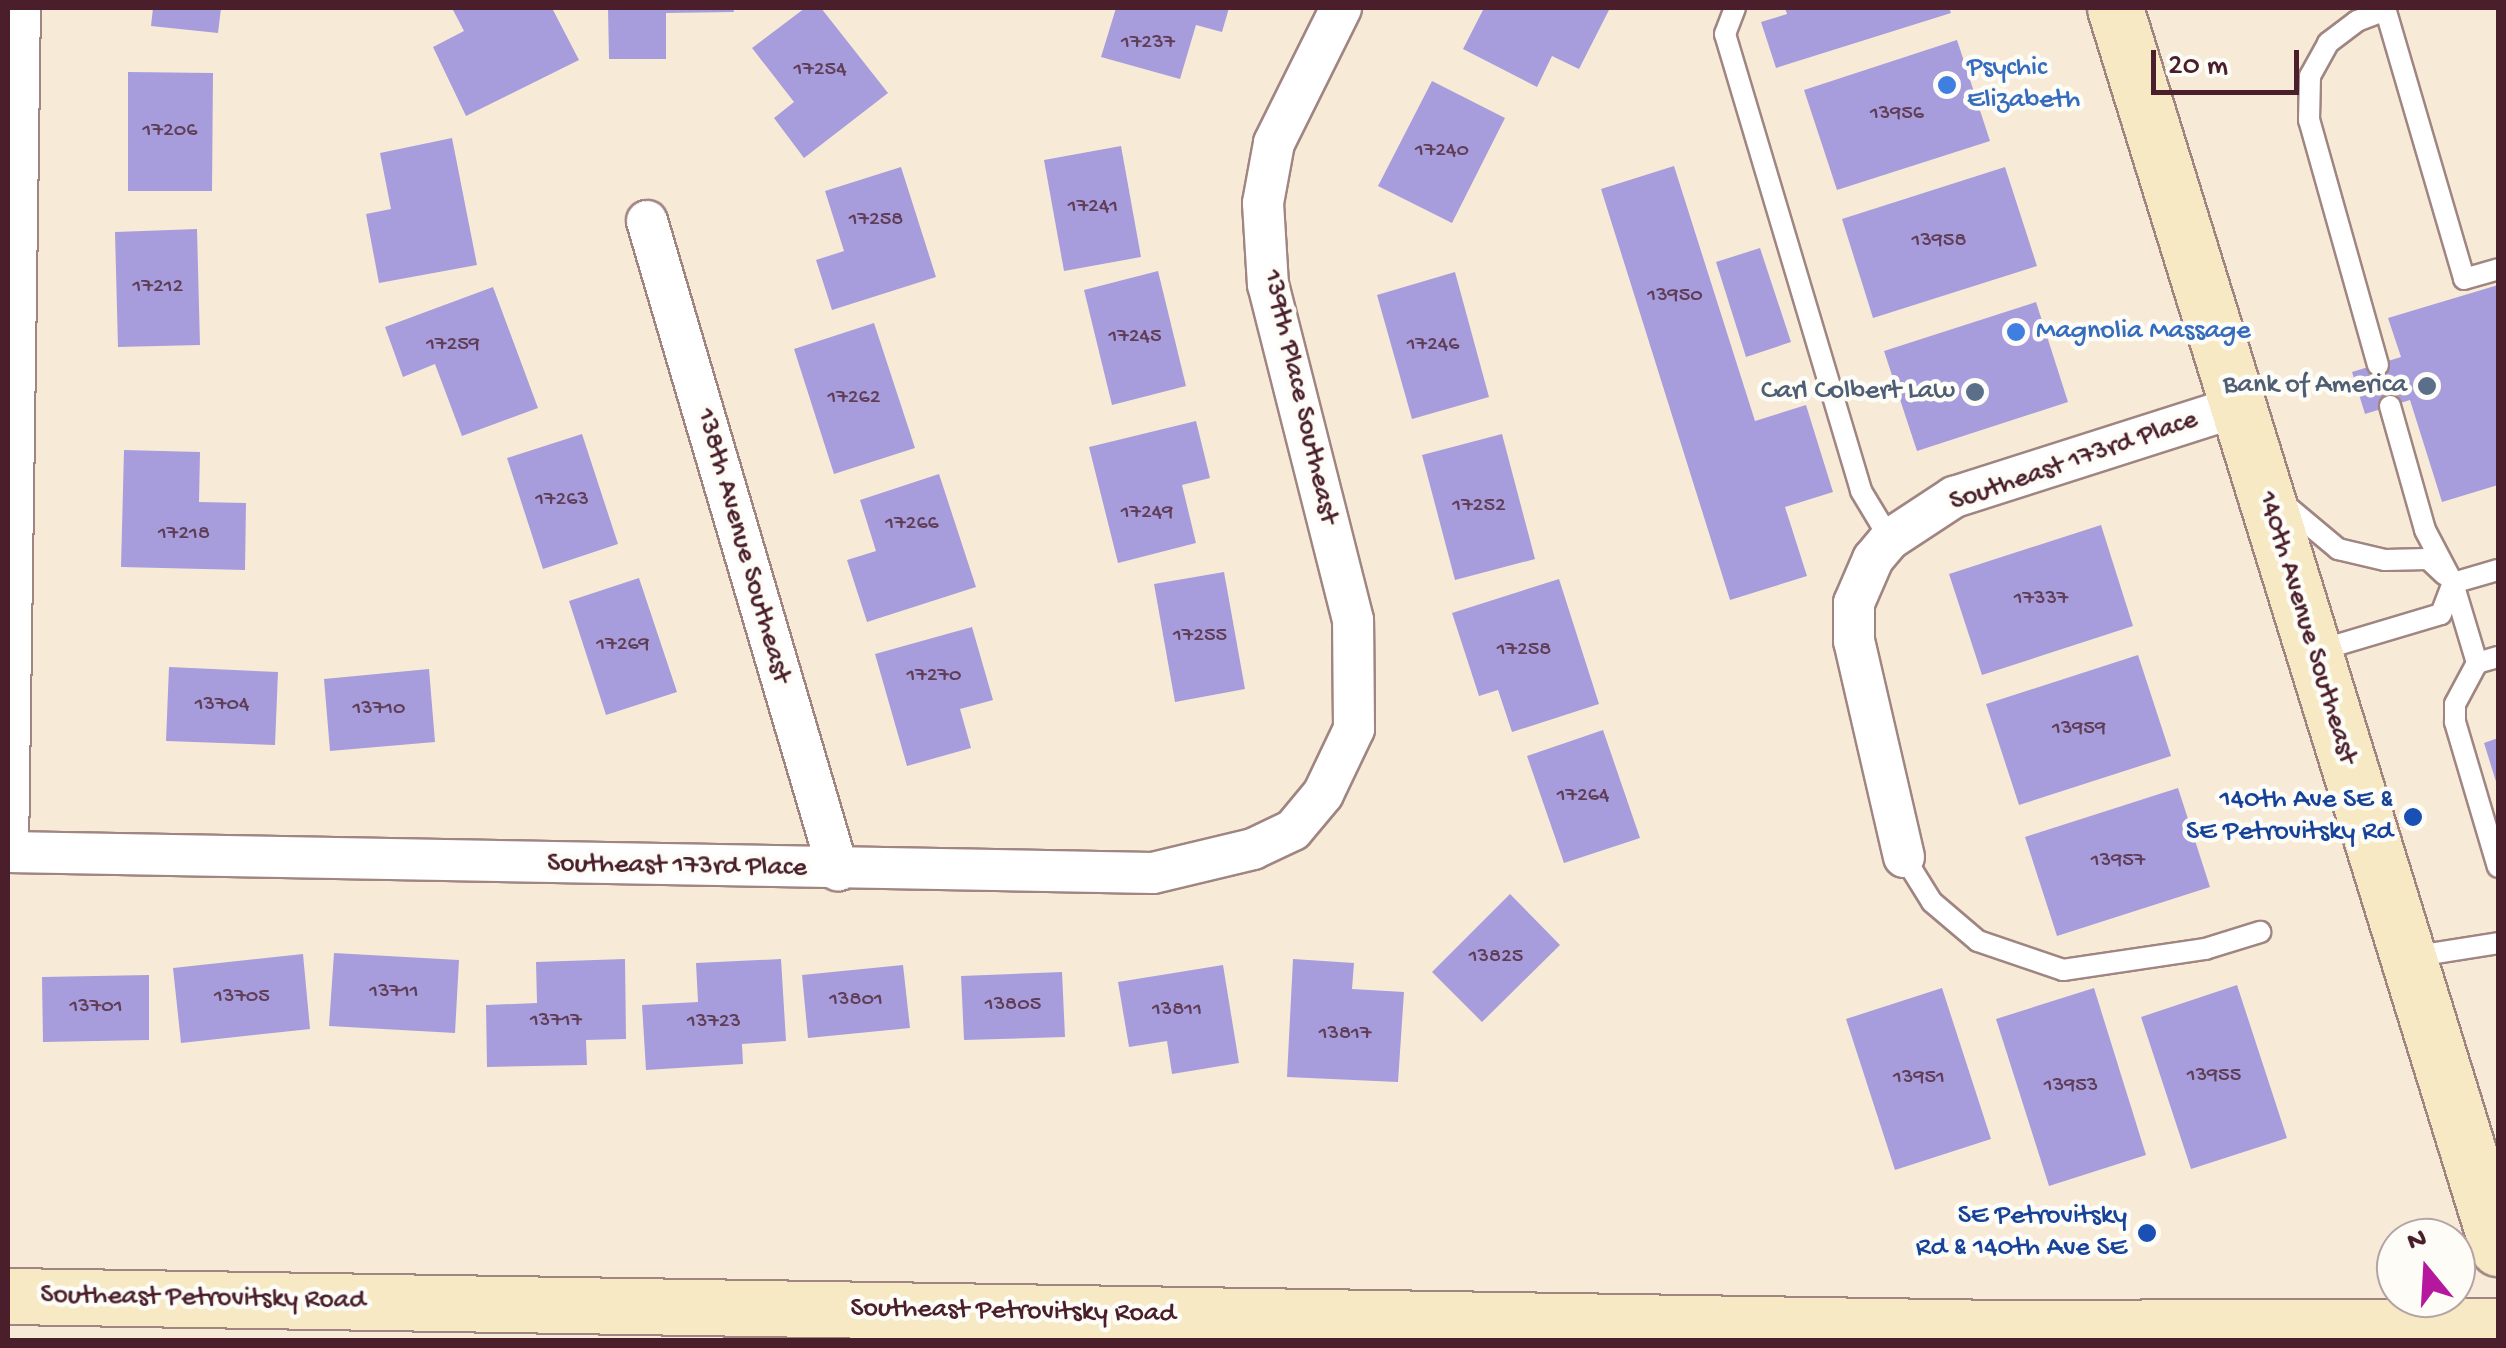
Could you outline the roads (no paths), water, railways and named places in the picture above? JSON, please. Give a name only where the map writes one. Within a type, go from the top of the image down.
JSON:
[{"type":"main road","name":"140th Avenue Southeast","points":[[2114,8],[2498,1248]]},
{"type":"main road","name":"Southeast Petrovitsky Road","points":[[8,1296],[752,1316],[2001,1334],[2498,1326]]},
{"type":"street","points":[[8,852],[20,8]]},
{"type":"street","name":"139th Place Southeast","points":[[1323,794],[1354,729],[1353,620],[1268,285],[1263,203],[1274,142],[1341,8]]},
{"type":"street","name":"138th Avenue Southeast","points":[[647,221],[838,870]]},
{"type":"street","name":"Southeast 173rd Place","points":[[1904,857],[1854,641],[1854,603],[1874,559],[1890,539],[1954,496],[2240,406]]},
{"type":"street","name":"Southeast 173rd Place","points":[[8,852],[1153,873],[1199,865],[1266,843],[1293,830],[1323,794]]},
{"type":"lane","points":[[1735,8],[1725,34],[1860,491],[1890,539]]},
{"type":"lane","points":[[2378,365],[2309,120],[2310,76],[2328,43],[2357,21],[2385,9],[2464,279],[2498,269]]},
{"type":"lane","points":[[2390,406],[2425,530],[2454,583],[2477,663],[2455,704],[2455,722],[2498,867]]},
{"type":"lane","points":[[2262,486],[2338,549],[2385,560],[2428,558],[2454,583]]},
{"type":"lane","points":[[2454,583],[2498,570]]},
{"type":"lane","points":[[2313,653],[2442,614],[2454,583]]},
{"type":"lane","points":[[2477,663],[2498,657]]},
{"type":"lane","points":[[1904,857],[1932,902],[1978,940],[2063,970],[2205,948],[2260,932]]},
{"type":"lane","points":[[2408,958],[2498,943]]},
{"type":"place","name":"Psychic Elizabeth","points":[[1947,85]]},
{"type":"place","name":"Magnolia Massage","points":[[2016,332]]},
{"type":"place","name":"Bank of America","points":[[2427,386]]},
{"type":"place","name":"Carl Colbert Law","points":[[1975,392]]},
{"type":"place","name":"140th Ave SE & SE Petrovitsky Rd","points":[[2413,817]]},
{"type":"place","name":"SE Petrovitsky Rd & 140th Ave SE","points":[[2147,1233]]}]
